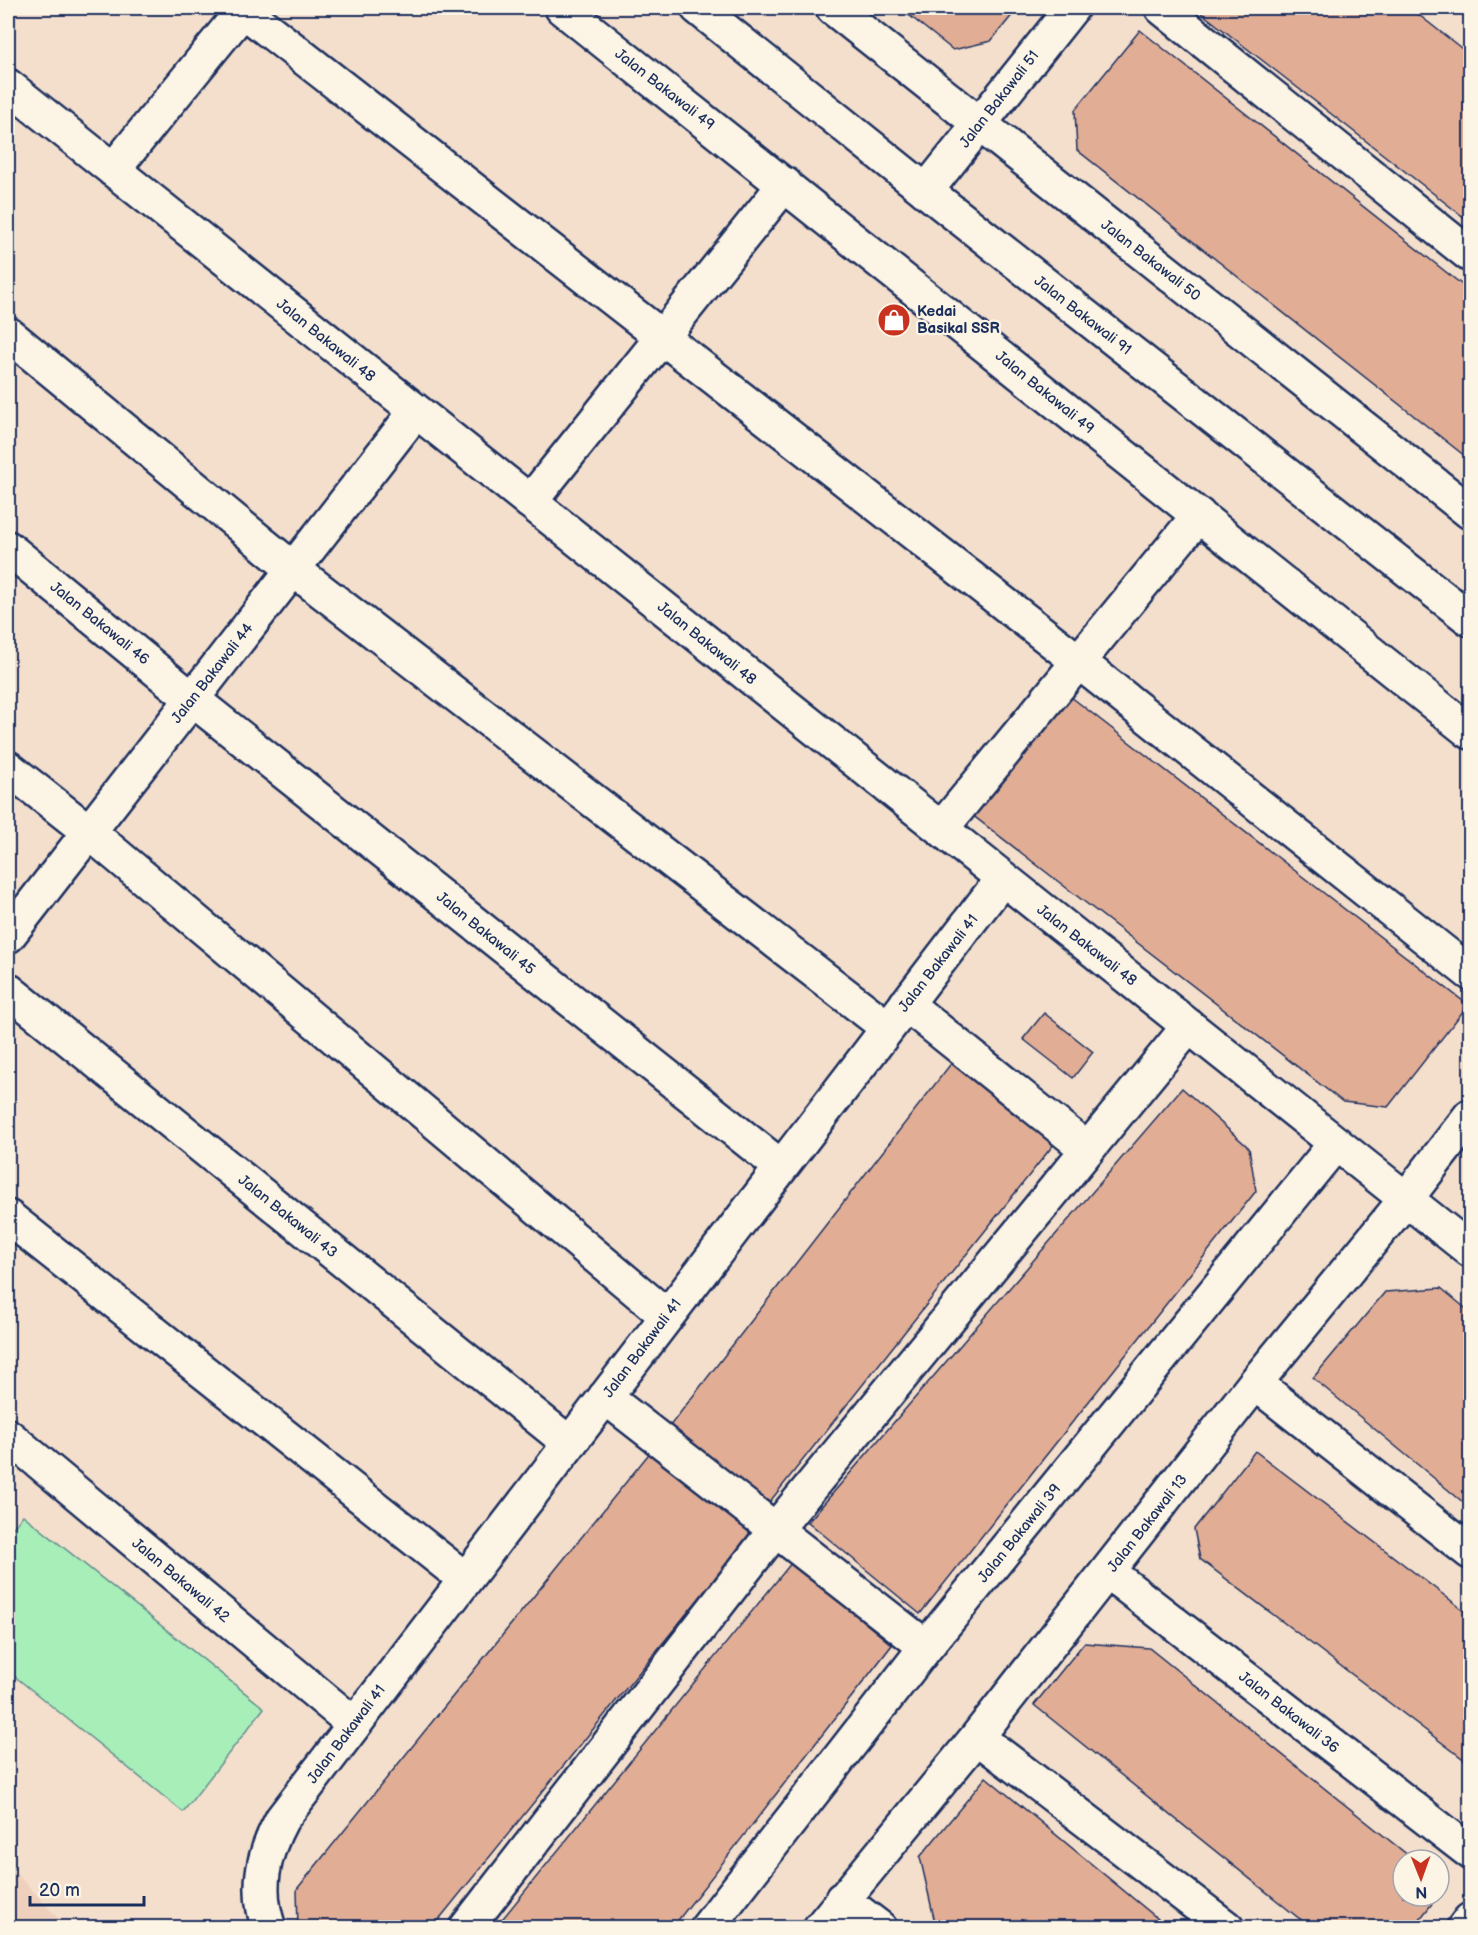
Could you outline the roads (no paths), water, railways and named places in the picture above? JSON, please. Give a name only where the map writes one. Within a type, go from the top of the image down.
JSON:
[{"type":"street","points":[[113,170],[243,8],[1078,662],[1470,973]]},
{"type":"street","name":"Jalan Bakawali 49","points":[[562,8],[1470,732]]},
{"type":"street","name":"Jalan Bakawali 91","points":[[698,8],[926,191],[1470,619]]},
{"type":"street","name":"Jalan Bakawali 50","points":[[833,8],[1470,512]]},
{"type":"street","name":"Jalan Bakawali 51","points":[[926,191],[1072,8]]},
{"type":"street","points":[[1162,8],[1470,255]]},
{"type":"street","name":"Jalan Bakawali 48","points":[[8,86],[1470,1250]]},
{"type":"street","points":[[530,502],[785,184]]},
{"type":"street","points":[[8,334],[293,569],[897,1016],[1087,1149]]},
{"type":"street","name":"Jalan Bakawali 44","points":[[8,936],[416,411]]},
{"type":"street","points":[[941,829],[1199,515]]},
{"type":"street","name":"Jalan Bakawali 46","points":[[8,548],[192,699]]},
{"type":"street","name":"Jalan Bakawali 45","points":[[192,699],[781,1167]]},
{"type":"street","points":[[8,768],[89,832],[666,1316]]},
{"type":"street","name":"Jalan Bakawali 41","points":[[269,1928],[264,1915],[261,1890],[263,1865],[270,1841],[282,1819],[1003,878]]},
{"type":"street","name":"Jalan Bakawali 43","points":[[8,990],[570,1443]]},
{"type":"street","points":[[466,1928],[776,1529],[1189,1026]]},
{"type":"street","name":"Jalan Bakawali 13","points":[[820,1928],[977,1737],[1470,1116]]},
{"type":"street","name":"Jalan Bakawali 39","points":[[707,1928],[926,1647],[1336,1143]]},
{"type":"street","points":[[8,1216],[465,1579]]},
{"type":"street","points":[[1256,1383],[1470,1552]]},
{"type":"street","points":[[605,1397],[926,1647]]},
{"type":"street","name":"Jalan Bakawali 42","points":[[8,1436],[354,1724]]},
{"type":"street","name":"Jalan Bakawali 36","points":[[1108,1572],[1470,1852]]},
{"type":"street","points":[[977,1737],[1227,1928]]},
{"type":"street","points":[[842,1899],[880,1928]]},
{"type":"street","points":[[1464,1928],[1470,1920]]},
{"type":"place","name":"Kedai Basikal SSR","points":[[894,320]]}]
